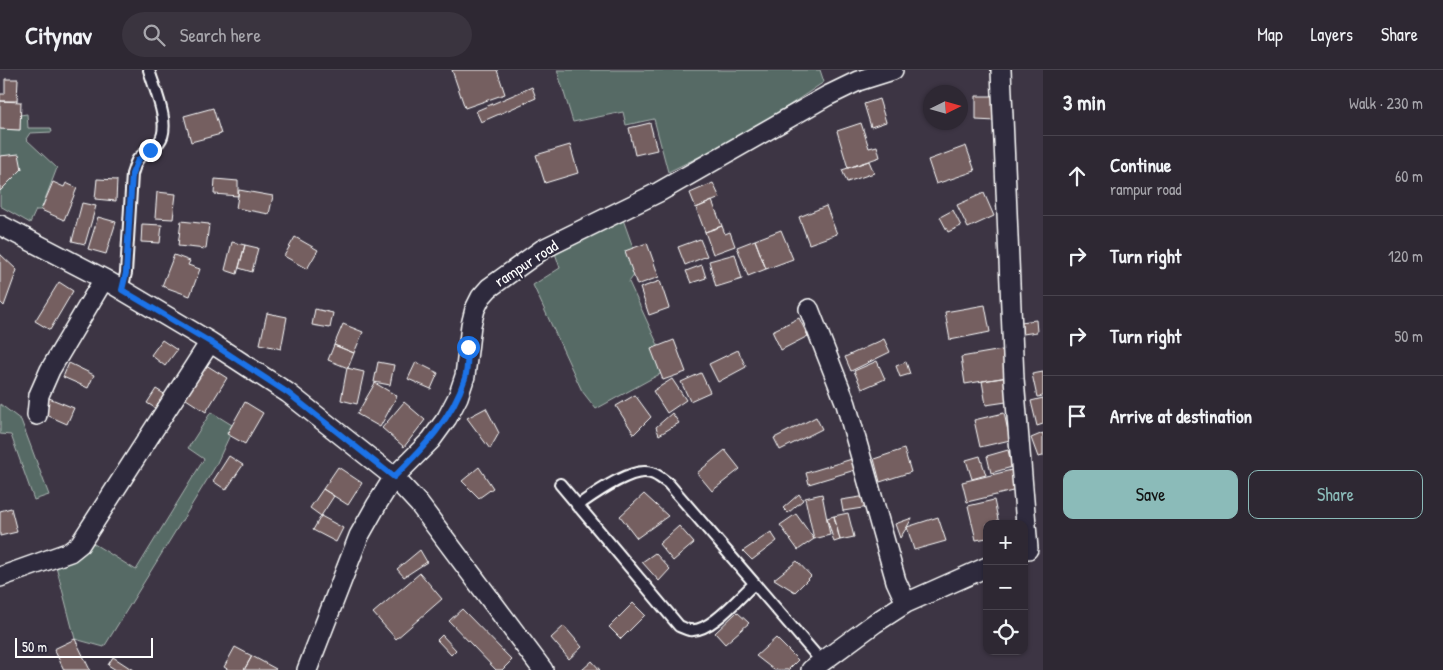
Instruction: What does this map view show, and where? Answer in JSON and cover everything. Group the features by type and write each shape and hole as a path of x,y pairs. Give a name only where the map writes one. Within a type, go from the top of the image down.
{"street":[{"name":"rampur road","path":"307,670 359,536 394,477 431,440 447,418 458,397 466,376 471,325 475,309 480,297 488,288 543,248 659,192 827,96 858,81 893,70"},
{"path":"1001,70 1014,379 1032,548"},
{"path":"0,226 104,279 210,342 288,393 394,477 419,504 543,670"},
{"path":"37,415 39,395 50,370 104,279"},
{"path":"809,309 846,404 896,581 906,603"},
{"path":"0,576 70,552 80,544 210,342"},
{"path":"817,666 875,623 906,603 983,569"}],"lane":[{"path":"122,290 126,273 132,174 138,160 159,142 164,133 162,112 149,70"},
{"path":"577,506 628,475 650,472 668,483 754,584 817,666"},
{"path":"560,484 679,626 690,630 710,625 754,584"}],"green space":[{"path":"557,70 820,70 824,82 748,133 668,172 654,119 626,125 623,112 573,122"},
{"path":"27,114 28,128 51,128 52,132 30,133 26,139 57,168 41,210 36,210 30,223 0,206 0,129 20,130 20,115"},
{"path":"620,211 640,267 629,282 669,369 596,409 582,391 533,285 560,268 553,247"},
{"path":"0,404 21,420 49,495 34,500 11,435 0,434"},
{"path":"211,412 232,425 227,433 230,435 215,467 104,647 75,639 56,566 91,542 136,570 204,459 188,448"}],"building":[{"path":"452,70 497,70 505,94 465,108"},
{"path":"5,79 18,79 17,101 0,101 0,94 5,94"},
{"path":"532,87 536,98 481,122 476,111"},
{"path":"976,96 997,96 996,121 976,120"},
{"path":"879,99 886,122 871,127 864,104"},
{"path":"0,101 21,102 20,130 0,129"},
{"path":"213,108 221,134 191,142 184,116"},
{"path":"650,123 657,150 635,155 629,128"},
{"path":"861,123 869,148 877,146 880,157 848,168 837,131"},
{"path":"570,145 578,173 545,183 536,155"},
{"path":"966,146 975,171 936,184 928,160"},
{"path":"19,154 22,169 0,191 0,156"},
{"path":"869,161 874,173 847,182 842,170"},
{"path":"97,179 117,180 116,201 95,199"},
{"path":"215,179 238,181 238,196 214,194"},
{"path":"53,182 64,187 66,183 77,188 64,220 41,210"},
{"path":"713,183 720,198 696,208 690,193"},
{"path":"239,190 273,196 269,214 236,208"},
{"path":"157,192 176,194 173,219 155,218"},
{"path":"984,193 994,216 968,228 957,205"},
{"path":"712,201 722,226 705,232 696,208"},
{"path":"82,203 96,206 85,244 72,241"},
{"path":"826,206 837,234 809,244 799,217"},
{"path":"953,210 961,226 948,232 940,217"},
{"path":"98,217 116,222 106,254 88,249"},
{"path":"181,221 209,224 206,249 178,246"},
{"path":"142,224 162,225 160,243 141,242"},
{"path":"722,226 725,234 730,232 735,246 713,254 705,232"},
{"path":"781,230 793,259 766,269 755,240"},
{"path":"295,237 318,250 307,269 284,256"},
{"path":"700,239 707,256 685,265 678,247"},
{"path":"755,240 766,269 748,276 737,247"},
{"path":"232,242 245,245 237,274 225,270"},
{"path":"647,243 659,277 637,285 625,251"},
{"path":"245,245 258,248 252,272 239,268"},
{"path":"0,254 17,270 4,306 0,302"},
{"path":"735,254 742,279 716,287 709,261"},
{"path":"174,255 190,261 188,265 200,269 190,296 162,286"},
{"path":"702,265 706,278 691,283 686,271"},
{"path":"660,281 669,308 649,315 640,288"},
{"path":"59,282 73,291 50,330 35,321"},
{"path":"985,305 990,332 950,340 945,312"},
{"path":"315,309 333,313 330,328 312,325"},
{"path":"267,313 287,317 281,349 260,344"},
{"path":"799,318 808,336 781,350 772,331"},
{"path":"1036,320 1037,332 1023,334 1021,322"},
{"path":"343,324 363,332 354,353 334,345"},
{"path":"884,339 890,352 851,371 845,357"},
{"path":"162,340 177,350 165,366 151,355"},
{"path":"674,340 686,372 663,380 651,349"},
{"path":"334,345 354,353 348,368 328,360"},
{"path":"738,350 746,367 718,382 709,364"},
{"path":"1002,350 1007,377 965,384 961,357"},
{"path":"877,361 885,379 862,389 854,371"},
{"path":"378,362 394,365 390,385 374,382"},
{"path":"416,362 438,373 431,389 408,379"},
{"path":"906,362 910,374 900,377 896,366"},
{"path":"69,363 94,375 88,388 63,377"},
{"path":"203,363 227,378 206,412 183,397"},
{"path":"347,368 364,372 357,404 341,400"},
{"path":"1043,372 1043,396 1037,397 1032,374"},
{"path":"701,373 710,392 690,401 681,382"},
{"path":"1009,377 1013,401 986,405 982,381"},
{"path":"672,379 686,400 667,413 653,391"},
{"path":"375,383 397,396 380,427 357,414"},
{"path":"156,389 176,401 168,416 147,403"},
{"path":"635,395 651,417 634,434 616,406"},
{"path":"49,398 74,408 67,424 42,413"},
{"path":"1043,398 1043,424 1037,426 1031,401"},
{"path":"245,402 263,413 245,444 227,434"},
{"path":"404,402 425,420 404,447 382,428"},
{"path":"486,408 499,433 490,449 467,418"},
{"path":"672,413 679,423 659,435 656,427"},
{"path":"1004,413 1010,440 980,447 974,420"},
{"path":"816,417 822,429 780,450 774,438"},
{"path":"1043,433 1043,456 1038,457 1031,438"},
{"path":"904,449 911,472 880,482 874,459"},
{"path":"725,450 740,469 712,491 697,473"},
{"path":"1008,450 1012,467 991,473 987,456"},
{"path":"229,456 243,465 226,490 213,481"},
{"path":"980,456 986,475 972,479 966,460"},
{"path":"852,459 855,470 809,484 806,473"},
{"path":"338,467 362,483 348,505 323,489"},
{"path":"479,467 493,488 479,498 462,481"},
{"path":"1016,469 1021,489 967,502 962,482"},
{"path":"323,489 334,496 321,516 310,508"},
{"path":"644,494 668,516 637,538 620,516"},
{"path":"799,494 803,500 788,513 783,508"},
{"path":"822,494 830,535 814,539 805,498"},
{"path":"867,496 869,507 843,511 841,500"},
{"path":"994,500 998,520 983,520 983,539 976,540 968,506"},
{"path":"11,508 17,532 0,536 0,511"},
{"path":"848,513 854,537 840,540 834,516"},
{"path":"796,514 814,539 798,550 780,525"},
{"path":"321,516 343,528 336,542 313,530"},
{"path":"834,516 840,540 834,542 827,518"},
{"path":"938,517 946,541 914,550 907,527"},
{"path":"912,518 907,527 900,538 895,524"},
{"path":"679,526 694,543 673,561 659,544"},
{"path":"771,532 777,541 752,560 743,551"},
{"path":"420,550 427,562 404,577 397,569"},
{"path":"655,553 670,569 659,581 642,562"},
{"path":"797,561 811,576 795,592 774,579"},
{"path":"420,573 442,599 396,639 373,613"},
{"path":"633,603 645,615 621,639 609,627"},
{"path":"462,609 512,660 502,670 496,670 449,621"},
{"path":"737,612 749,623 725,644 715,633"},
{"path":"564,626 582,647 569,659 551,638"},
{"path":"442,635 456,650 451,655 437,640"},
{"path":"776,638 798,660 788,670 774,670 756,656"},
{"path":"75,639 90,670 64,670 54,649"},
{"path":"235,647 252,656 244,670 229,670 224,667"},
{"path":"252,656 276,669 244,670"},
{"path":"113,657 133,670 116,670 108,665"},
{"path":"592,661 600,670 582,670"}],"route":[{"path":"150,150 138,160 132,174 126,273 122,290 210,342 288,393 394,477 431,440 447,418 466,376 468,347"}]}
